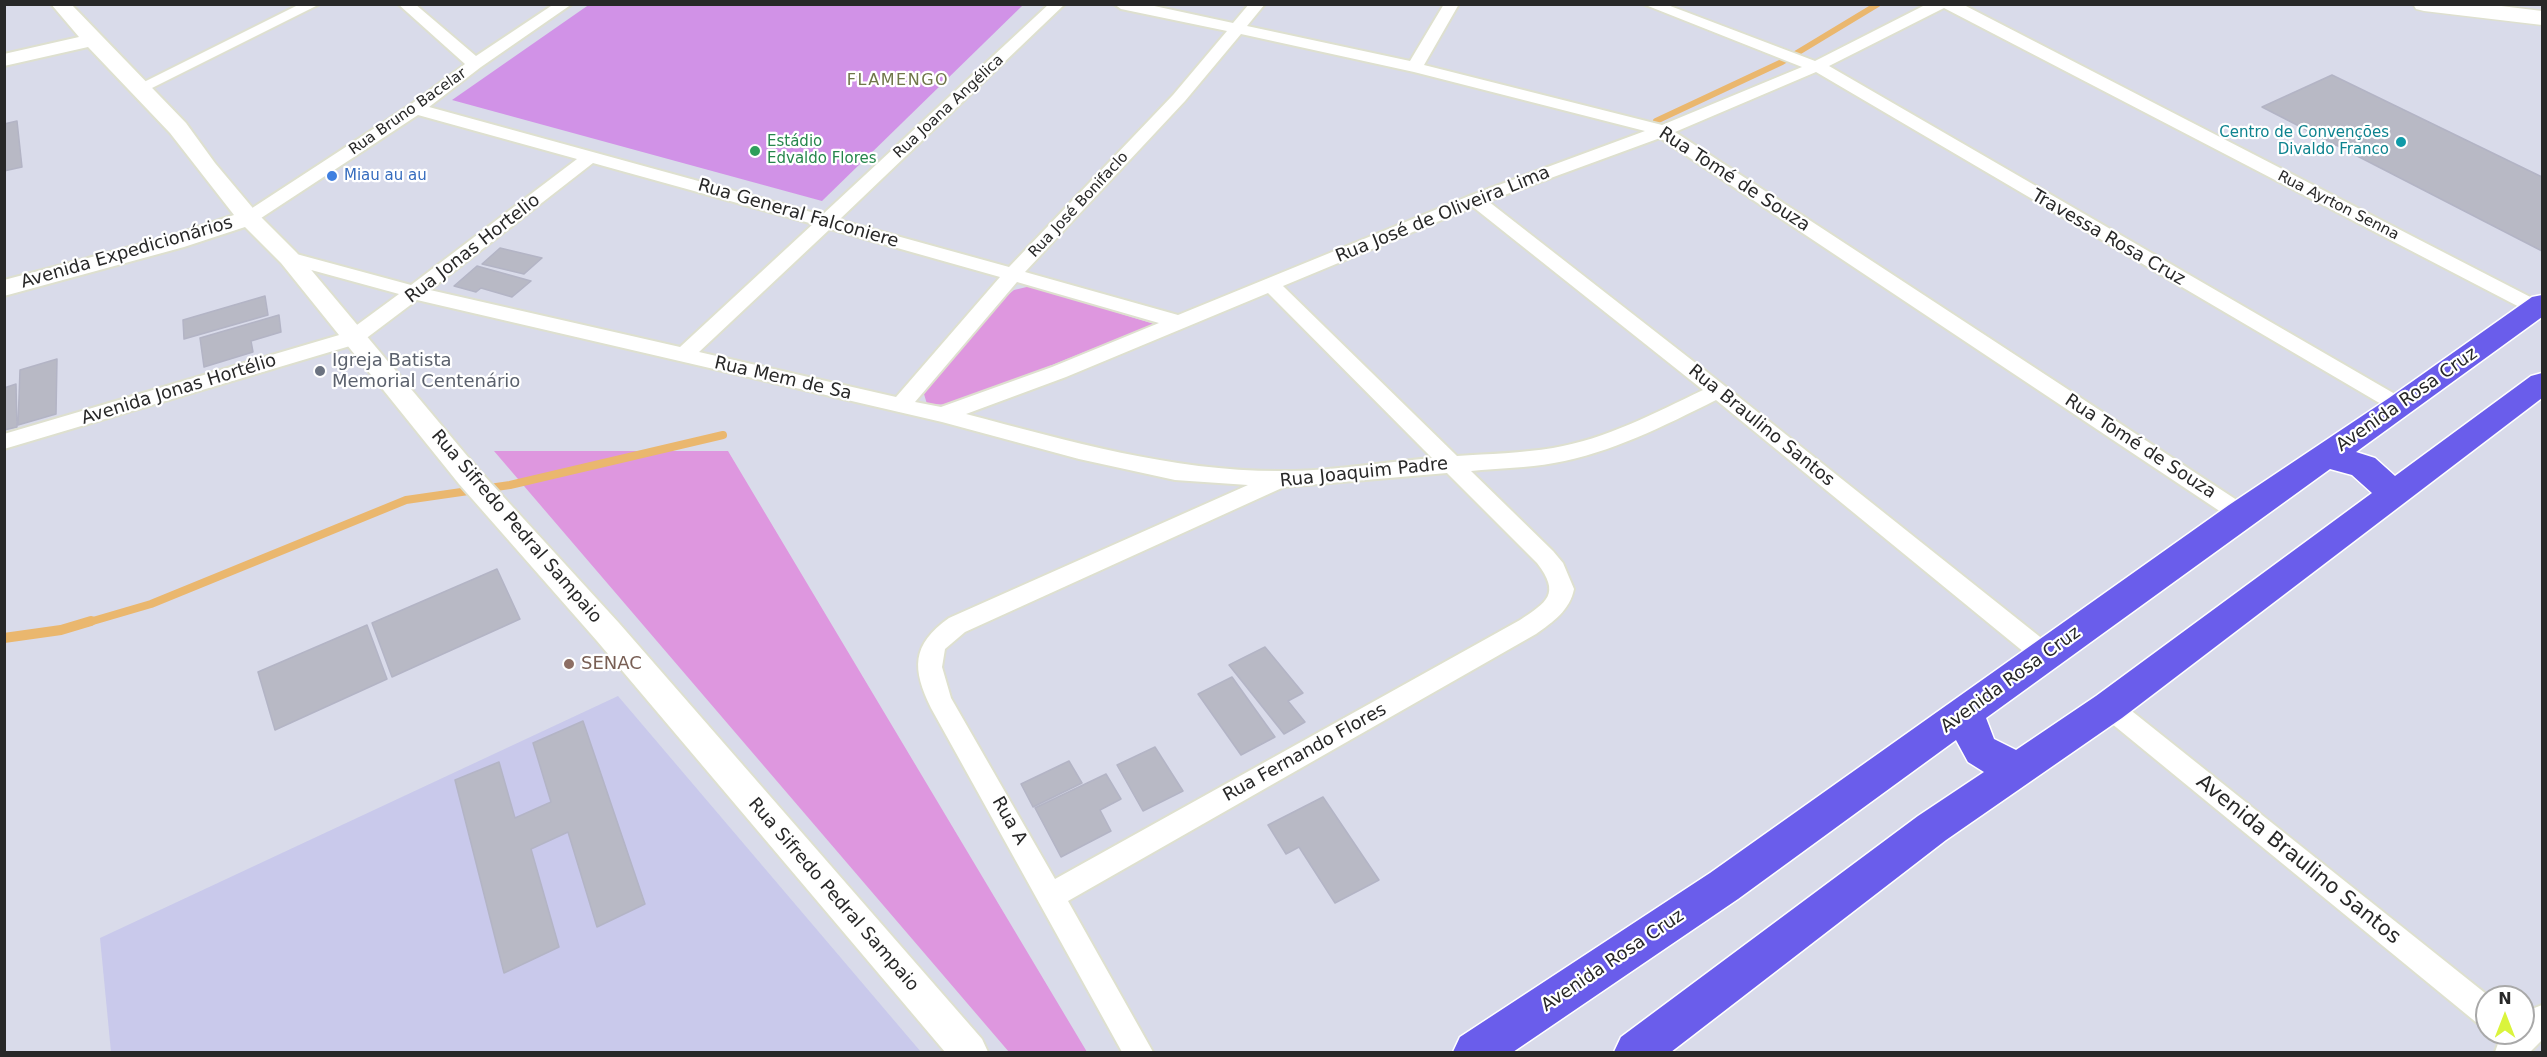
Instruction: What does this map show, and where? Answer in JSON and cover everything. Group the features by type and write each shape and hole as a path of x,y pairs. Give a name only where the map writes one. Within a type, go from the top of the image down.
{"main road":[{"path":"2424,4 2542,18"},
{"name":"Avenida Rosa Cruz","path":"1475,1053 1724,886 2241,514 2400,406 2540,306"},
{"path":"1636,1053 1932,828 2017,767 2109,707 2542,383"},
{"path":"2325,457 2357,462 2371,469 2391,495"},
{"path":"1967,713 1971,737 1980,751 2000,762 2017,767"}],"street":[{"name":"Rua Sifredo Pedral Sampaio","path":"60,4 138,89 178,128 249,218 289,258 468,477 608,632 969,1053"},
{"path":"138,89 313,4"},
{"path":"405,4 476,64"},
{"name":"Rua Bruno Bacelar","path":"249,218 416,109 476,64 565,4"},
{"name":"Rua Joana Angélica","path":"682,356 1058,4"},
{"name":"Rua Tomé de Souza","path":"1121,4 1415,67 1660,130 2241,514"},
{"name":"Rua José Bonifaclo","path":"900,406 1013,274 1179,98 1258,4"},
{"path":"1415,67 1452,4"},
{"name":"Travessa Rosa Cruz","path":"1650,4 1788,58 1817,66 2400,406"},
{"name":"Rua José de Oliveira Lima","path":"942,415 1059,372 1475,200 1684,123 1817,66 1940,4"},
{"name":"Rua Ayrton Senna","path":"1948,4 2540,306"},
{"path":"4,60 92,40"},
{"name":"Rua General Falconiere","path":"416,109 1179,322"},
{"name":"Rua Jonas Hortelio","path":"353,338 416,293 590,157"},
{"name":"Rua Braulino Santos","path":"1475,200 1718,391 2045,655"},
{"name":"Avenida Expedicionários","path":"4,288 176,242 249,218"},
{"name":"Rua Mem de Sa","path":"289,258 416,293 942,415 1079,451 1175,472 1281,479"},
{"path":"1270,284 1452,463"},
{"name":"Avenida Jonas Hortélio","path":"4,442 353,338"},
{"name":"Rua Joaquim Padre","path":"989,612 1281,479 1552,456 1584,450 1605,444 1718,391"},
{"name":"Rua Fernando Flores","path":"1052,895 1528,627 1556,607 1562,584 1554,566 1452,463"},
{"name":"Rua A","path":"989,612 957,625 940,635 928,654 929,669 940,701 1052,895 1138,1053"},
{"name":"Avenida Braulino Santos","path":"2109,707 2475,1003"}],"shaded area":[{"name":"Estádio Edvaldo Flores","path":"590,4 1023,5 822,201 452,100"},
{"path":"1031,286 1154,324 953,405 927,404 924,394 998,303 1014,290"},
{"path":"494,451 728,451 1087,1052 1009,1052"},
{"path":"618,696 921,1052 111,1052 100,938"}],"building":[{"name":"Centro de Convenções Divaldo Franco","path":"2332,75 2542,177 2542,251 2262,107"},
{"path":"17,121 22,167 4,171 4,124"},
{"path":"500,248 542,258 524,274 482,264"},
{"path":"477,266 531,281 512,297 481,288 476,292 454,286"},
{"path":"265,296 268,315 184,339 183,320"},
{"path":"279,315 281,332 251,341 253,352 204,367 200,338"},
{"path":"57,359 56,414 18,425 20,370"},
{"path":"16,384 17,427 4,430 4,388"},
{"path":"497,569 520,619 392,677 372,623"},
{"path":"367,625 387,679 275,730 258,672"},
{"path":"1265,647 1303,693 1288,701 1305,722 1284,734 1229,665"},
{"path":"1232,677 1275,737 1241,755 1198,694"},
{"path":"583,721 645,904 597,927 568,832 531,849 559,947 504,973 455,780 499,762 515,818 551,802 533,743"},
{"path":"1155,747 1183,791 1143,811 1117,765"},
{"path":"1069,761 1082,783 1033,807 1021,784"},
{"path":"1106,774 1121,799 1100,810 1111,831 1061,857 1035,808"},
{"path":"1323,797 1379,880 1335,903 1299,847 1286,854 1268,825"}],"waterway":[{"path":"1656,121 1782,62 1878,4"},
{"path":"86,623 151,604 406,500 510,485 723,435"},
{"path":"4,638 61,630 91,621"}],"place":[{"name":"Centro de Convenções Divaldo Franco","path":"2401,142"},
{"name":"Estádio Edvaldo Flores","path":"755,151"},
{"name":"Miau au au","path":"332,176"},
{"name":"Igreja Batista Memorial Centenário","path":"320,371"},
{"name":"SENAC","path":"569,664"}],"district":[{"name":"FLAMENGO","path":"898,81"}]}
